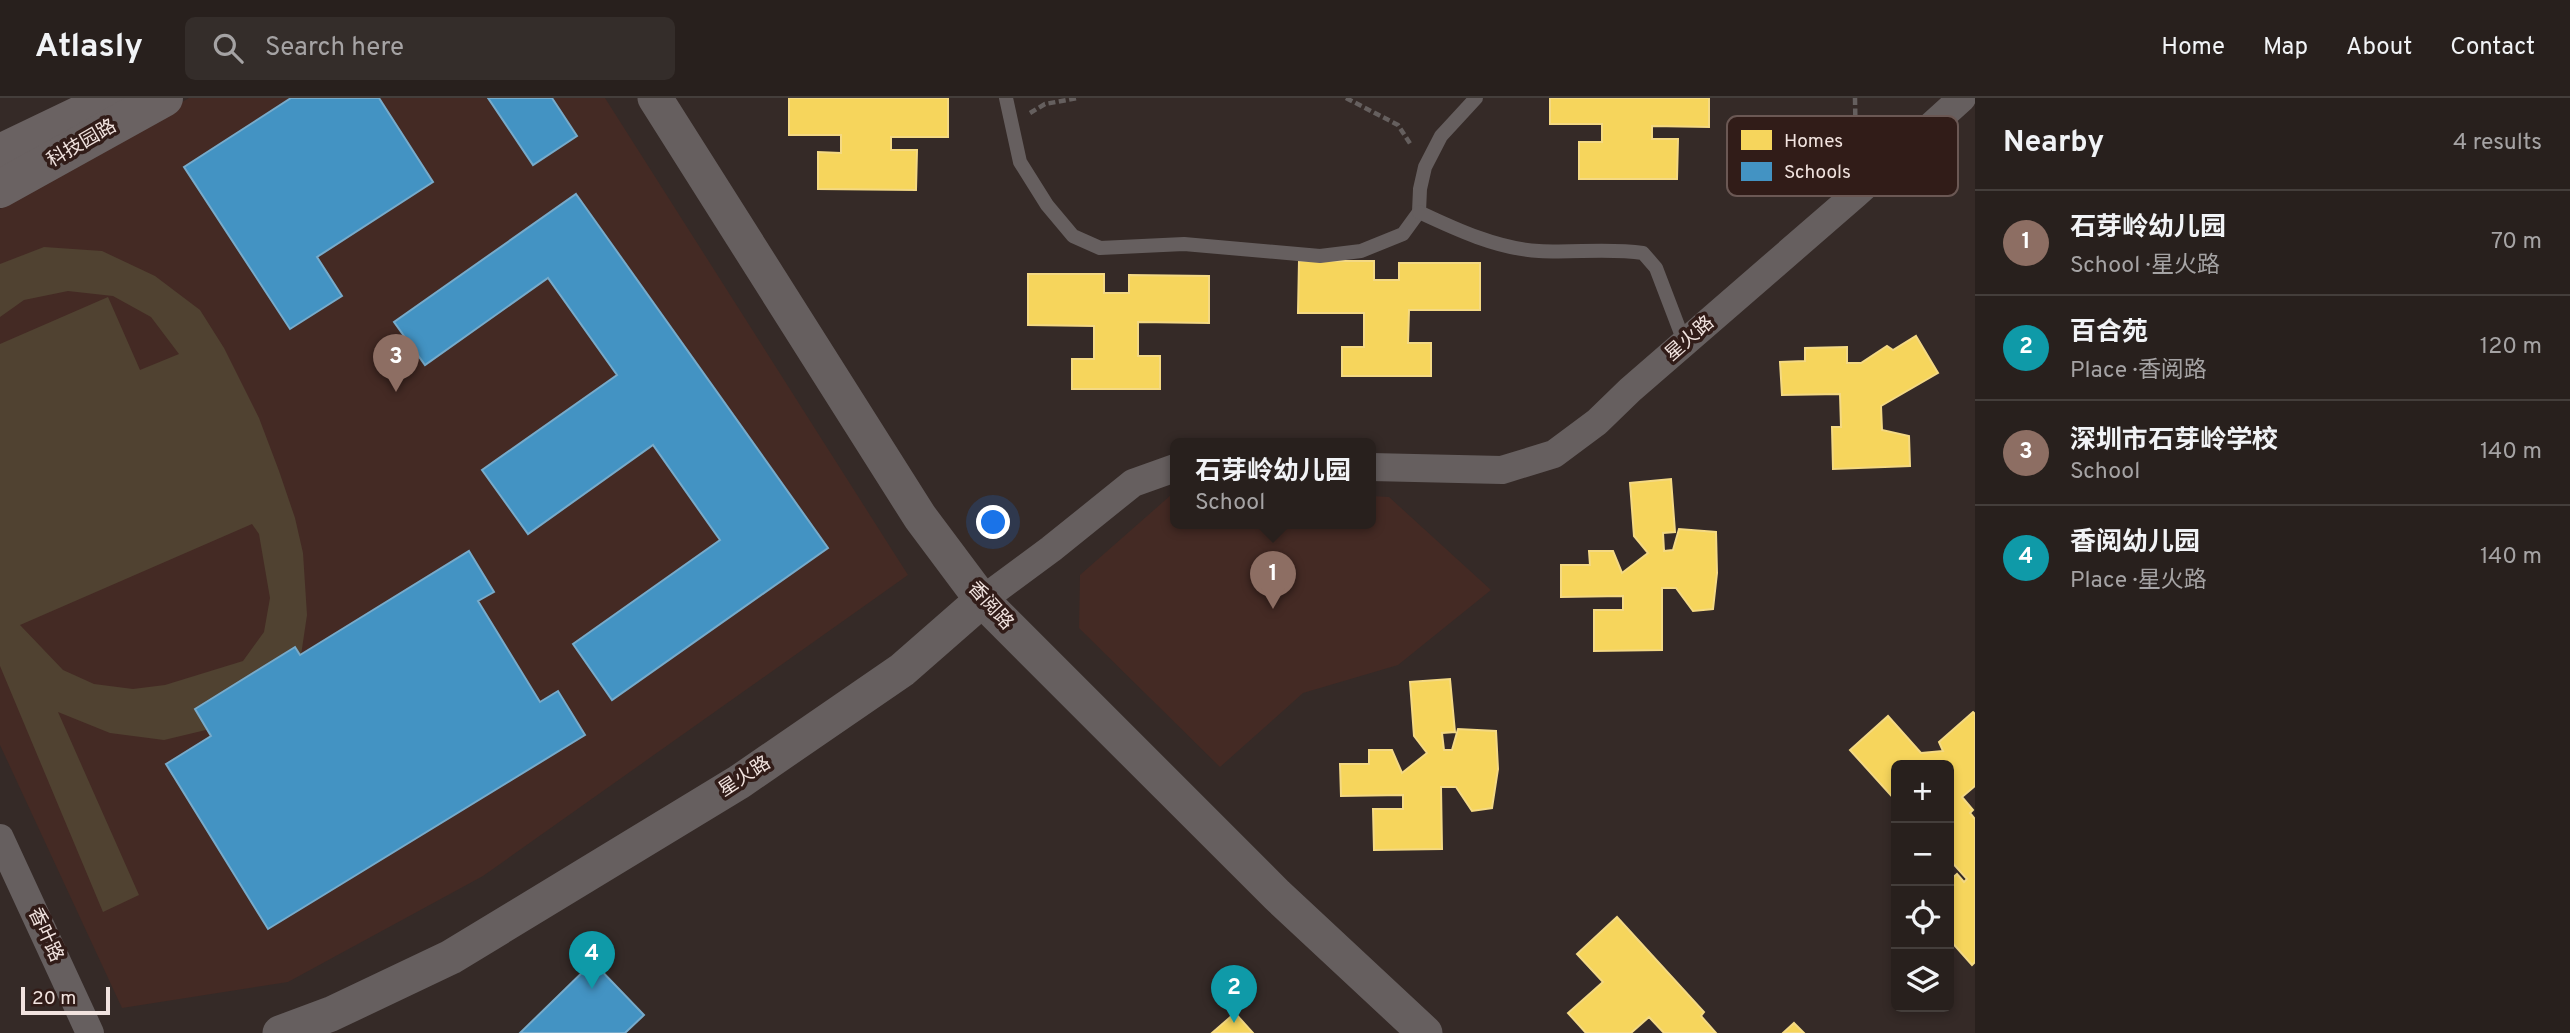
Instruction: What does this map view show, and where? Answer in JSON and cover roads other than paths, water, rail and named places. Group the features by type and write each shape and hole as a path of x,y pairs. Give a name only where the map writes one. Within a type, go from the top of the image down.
{"main road":[{"name":"科技园路","path":"0,153 115,98"},
{"name":"科技园路","path":"0,189 163,98"}],"street":[{"name":"香阅路","path":"655,98 913,506 982,600 1277,895 1425,1033"},
{"name":"星火路","path":"1942,116 1962,98"},
{"name":"星火路","path":"1376,467 1503,470 1554,454 1597,422 1630,390 1854,196"},
{"name":"星火路","path":"280,1033 331,1014 451,957 739,782 902,670 982,600 1133,483 1170,470"},
{"name":"香叶路","path":"0,838 90,1033"}],"lane":[{"path":"1006,98 1020,162 1047,205 1073,236 1100,248 1184,244 1320,256 1361,251 1402,234 1419,212 1425,167 1441,136 1476,98"},
{"path":"1419,212 1485,240 1537,251 1615,249 1643,253 1656,268 1685,344"}],"place":[{"name":"深圳市石芽岭学校","path":"396,392"},
{"name":"石芽岭幼儿园","path":"1273,609"},
{"name":"香阅幼儿园","path":"592,989"},
{"name":"百合苑","path":"1234,1023"}]}
